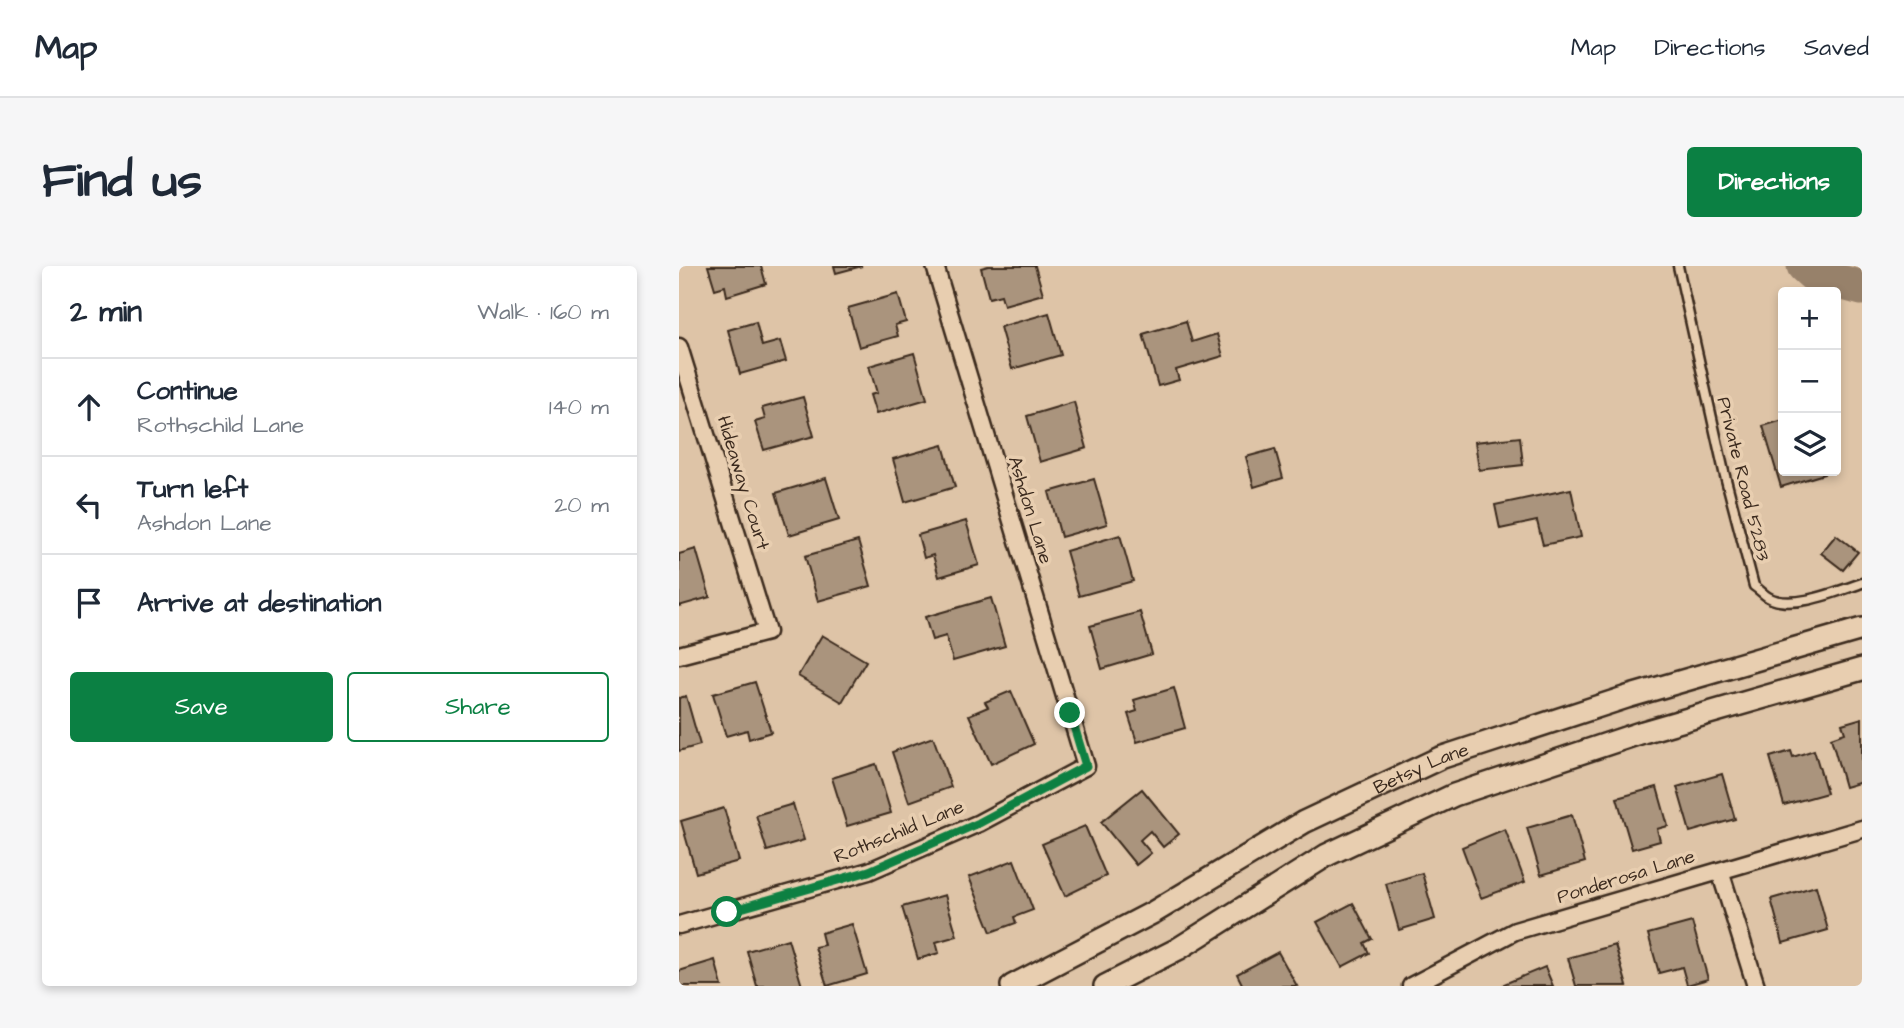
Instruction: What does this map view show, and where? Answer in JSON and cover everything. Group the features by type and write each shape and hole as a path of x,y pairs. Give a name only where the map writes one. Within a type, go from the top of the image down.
{"main road":[{"name":"Betsy Lane","path":"1012,986 1154,912 1304,822 1440,758 1627,698 1862,629"},
{"name":"Betsy Lane","path":"1105,986 1178,948 1327,855 1454,795 1643,732 1862,668"}],"street":[{"name":"Ashdon Lane","path":"935,266 1086,766"},
{"name":"Hideaway Court","path":"679,347 683,377 767,632 679,655"},
{"name":"Rothschild Lane","path":"679,925 869,871 979,823 1086,766"},
{"name":"Ponderosa Lane","path":"1411,986 1515,932 1862,829"},
{"path":"1720,871 1756,986"}],"lane":[{"name":"Private Road 5283","path":"1678,266 1724,472 1754,586 1769,598 1790,602 1820,597 1862,583"}],"building":[{"path":"708,266 761,266 766,284 727,296 725,286 715,289"},
{"path":"834,266 862,266 836,273"},
{"path":"1035,266 1043,294 1004,305 1001,295 989,298 981,268"},
{"path":"898,294 906,322 895,325 898,336 859,347 848,308"},
{"path":"1049,313 1061,355 1012,369 1000,327"},
{"path":"1186,321 1192,342 1217,334 1223,356 1176,370 1179,380 1158,386 1143,334"},
{"path":"756,322 762,346 780,341 786,361 740,374 728,330"},
{"path":"914,353 927,399 876,414 870,395 877,393 869,366"},
{"path":"803,397 814,436 764,450 755,422 765,419 762,408"},
{"path":"1074,402 1087,448 1040,462 1027,416"},
{"path":"1778,422 1778,476 1817,476 1781,487 1763,426"},
{"path":"1520,437 1523,465 1479,470 1475,442"},
{"path":"943,445 955,487 905,502 893,459"},
{"path":"1275,449 1283,478 1254,487 1246,457"},
{"path":"826,478 839,520 789,535 776,493"},
{"path":"1094,479 1107,524 1061,537 1049,492"},
{"path":"1571,489 1581,537 1543,545 1537,521 1500,529 1495,505"},
{"path":"966,521 979,565 939,577 933,555 924,558 918,535"},
{"path":"1120,535 1133,581 1079,596 1066,551"},
{"path":"1836,535 1858,552 1843,570 1821,553"},
{"path":"858,541 871,586 818,601 805,556"},
{"path":"696,549 710,597 679,606 679,554"},
{"path":"991,598 1005,646 953,661 946,636 932,640 925,617"},
{"path":"1140,612 1152,654 1102,669 1090,626"},
{"path":"822,635 866,661 842,702 798,676"},
{"path":"755,682 771,732 749,739 747,730 726,736 713,694"},
{"path":"1174,688 1185,728 1137,742 1128,714 1137,711 1134,700"},
{"path":"1011,691 1034,744 991,764 969,715 988,707 985,702"},
{"path":"686,696 700,745 679,751 679,698"},
{"path":"1862,718 1862,782 1845,787 1831,738 1845,733 1842,724"},
{"path":"933,737 951,787 909,802 892,752"},
{"path":"1814,750 1827,793 1784,805 1770,757 1791,751 1793,757"},
{"path":"876,764 891,813 847,826 832,778"},
{"path":"1722,774 1735,819 1690,832 1677,787"},
{"path":"1657,787 1668,826 1657,829 1660,841 1632,849 1617,798"},
{"path":"1142,789 1179,834 1163,847 1150,831 1140,840 1151,853 1136,865 1101,822"},
{"path":"793,804 804,840 767,851 756,815"},
{"path":"724,808 739,861 696,873 681,821"},
{"path":"1572,815 1585,862 1541,875 1527,828"},
{"path":"1085,826 1106,876 1065,896 1042,844"},
{"path":"1505,829 1525,882 1481,898 1462,847"},
{"path":"1014,860 1033,910 1014,917 1016,923 991,932 969,877"},
{"path":"1422,873 1435,919 1399,930 1386,884"},
{"path":"1816,886 1828,930 1783,943 1771,899"},
{"path":"945,895 957,936 936,942 939,953 918,959 902,907"},
{"path":"1353,903 1372,939 1364,943 1369,953 1342,967 1317,922"},
{"path":"1692,922 1708,979 1687,985 1682,967 1659,973 1648,934"},
{"path":"852,924 867,974 827,986 815,947 824,945 821,933"},
{"path":"788,939 802,986 757,986 747,951"},
{"path":"1615,945 1627,986 1576,986 1568,958"},
{"path":"1278,952 1297,986 1243,986 1237,974"},
{"path":"715,960 722,986 679,986 679,971"},
{"path":"1545,967 1553,986 1504,984"}],"waterway":[{"path":"1804,266 1814,275 1862,288"}],"route":[{"path":"727,912 869,871 979,823 1086,766 1070,713"}]}
